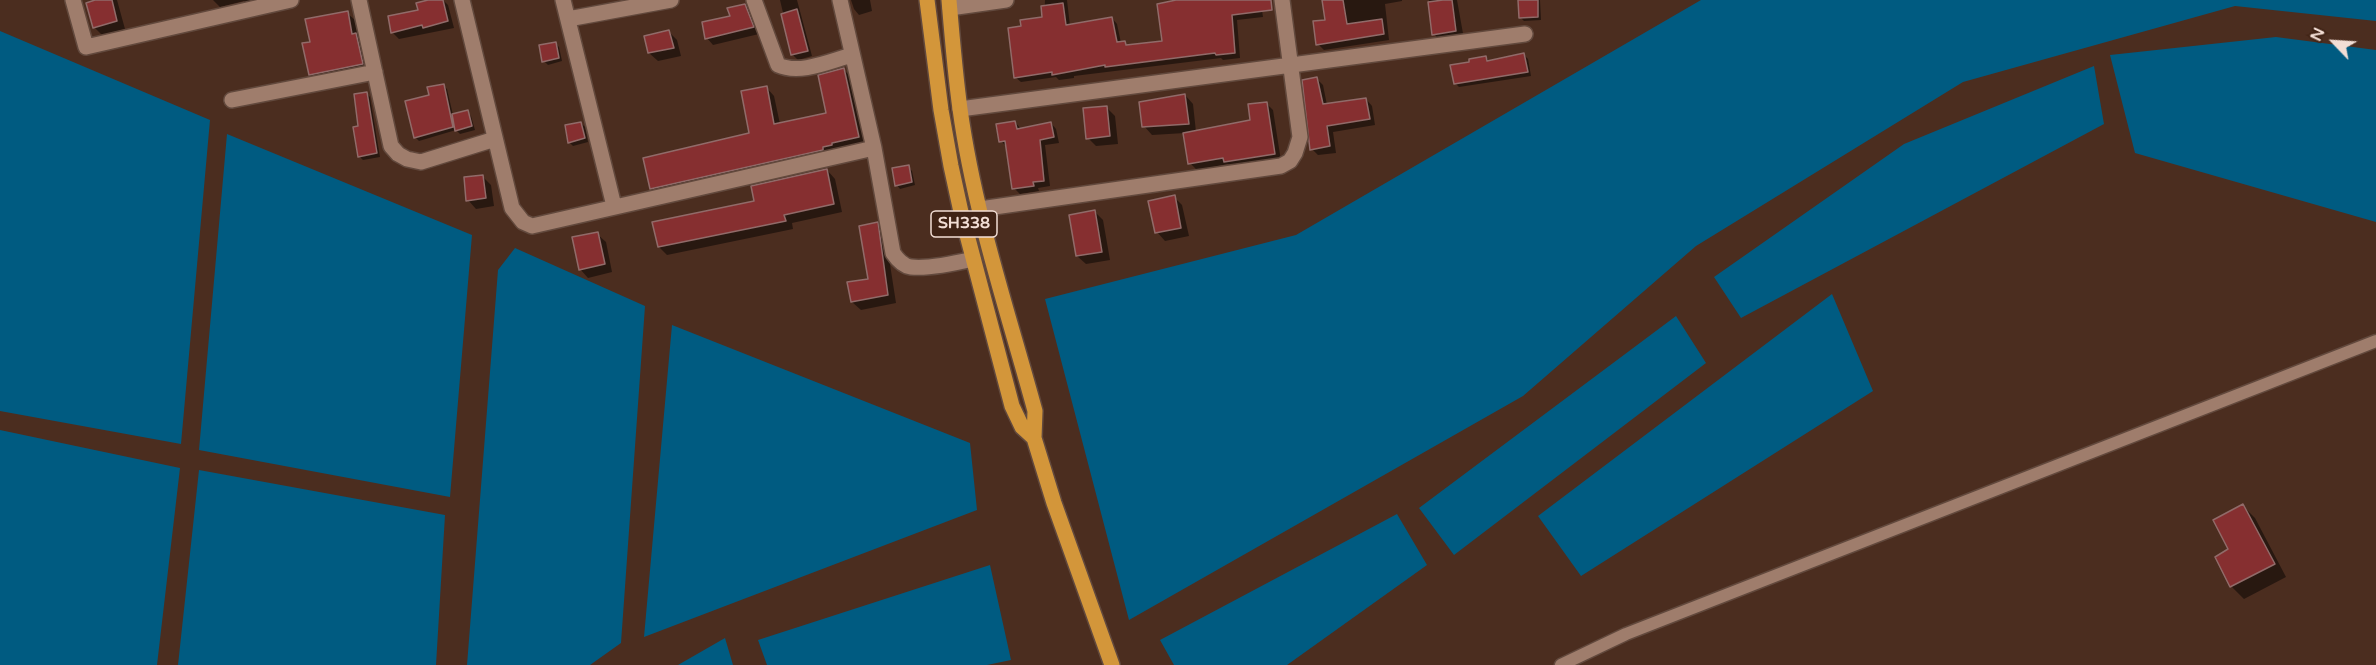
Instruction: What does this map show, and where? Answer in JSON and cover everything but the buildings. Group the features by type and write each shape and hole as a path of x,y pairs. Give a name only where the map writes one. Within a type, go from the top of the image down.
{"main road":[{"name":"SH338","path":"927,0 943,121 973,259 1012,406 1022,427 1034,438"},
{"name":"SH338","path":"950,4 960,109 980,209 1035,411 1034,438 1062,531 1112,665"}],"street":[{"path":"73,0 86,46 291,0"},
{"path":"359,0 391,147 407,159 421,162 495,139"},
{"path":"462,0 512,208 523,222 532,226 874,148"},
{"path":"563,0 614,206"},
{"path":"568,19 671,0"},
{"path":"754,0 778,65 787,69 797,69 852,55"},
{"path":"840,0 874,148 893,253 910,267 956,263 973,259"},
{"path":"950,4 1006,0"},
{"path":"980,209 1281,166 1290,160 1300,137 1282,0"},
{"path":"960,109 1291,67 1525,34"},
{"path":"232,100 375,72"}],"lane":[{"path":"1561,665 1626,634 2376,341"}],"water":[{"path":"1701,0 2376,0 2376,21 2235,6 1963,82 1696,246 1523,396 1129,620 1045,299 1296,235"},
{"path":"0,31 210,120 181,444 0,411"},
{"path":"2276,37 2376,50 2376,222 2135,153 2110,55"},
{"path":"2094,66 2104,124 1741,318 1714,277 1904,144"},
{"path":"227,134 472,235 450,497 199,450"},
{"path":"515,248 645,306 621,643 590,665 467,665 498,270"},
{"path":"1832,294 1873,391 1581,576 1538,516"},
{"path":"1676,316 1706,363 1454,555 1419,508"},
{"path":"672,325 970,443 977,510 644,637"},
{"path":"0,430 180,468 157,665 0,665"},
{"path":"199,470 445,515 436,665 178,665"},
{"path":"1397,514 1427,565 1287,665 1174,665 1160,640"},
{"path":"990,565 1011,660 987,665 767,665 758,640"},
{"path":"725,638 733,665 678,665"}]}
